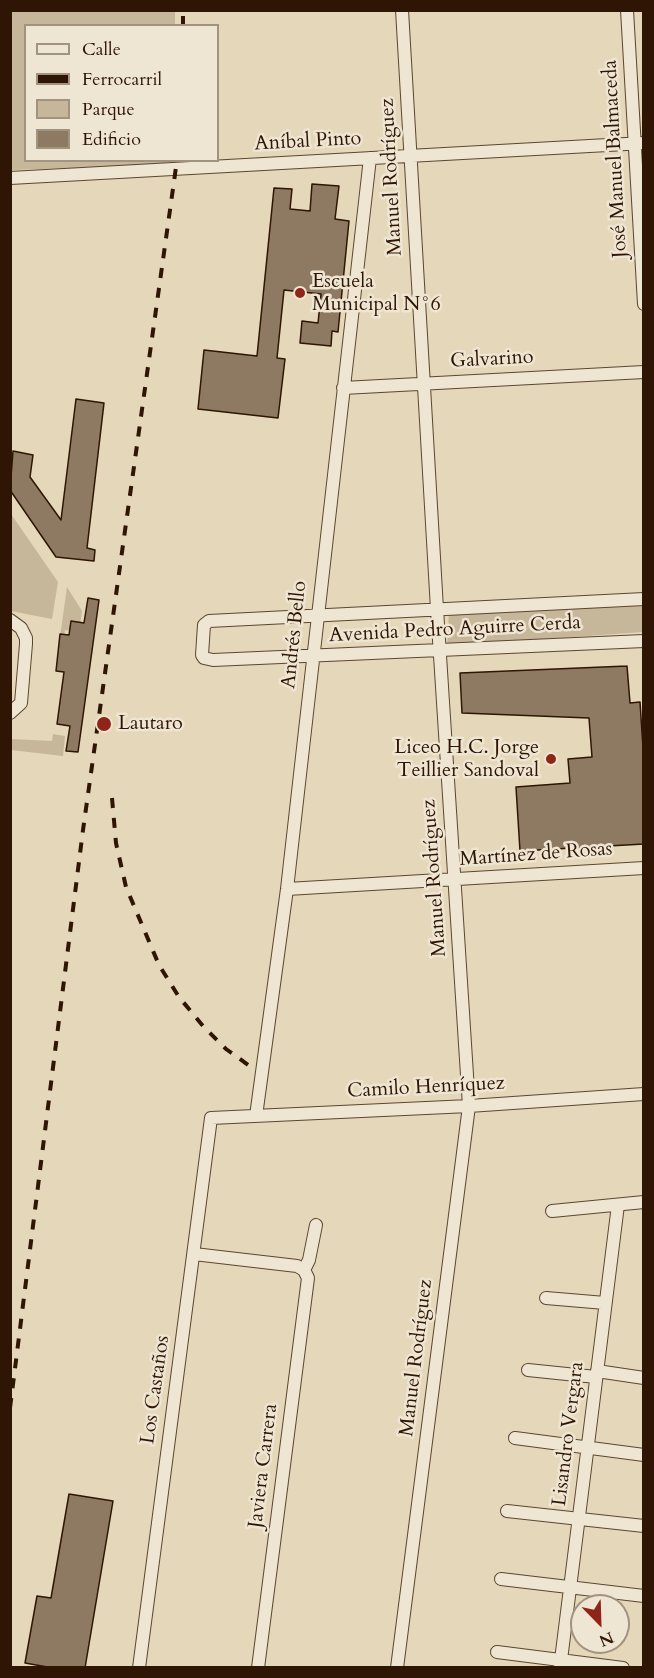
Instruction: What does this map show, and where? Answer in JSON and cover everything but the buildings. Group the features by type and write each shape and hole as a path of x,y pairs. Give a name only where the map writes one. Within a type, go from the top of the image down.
{"street":[{"name":"Manuel Rodríguez","path":"397,1668 470,1106 437,609 402,10"},
{"name":"José Manuel Balmaceda","path":"627,10 639,143 644,304"},
{"name":"Aníbal Pinto","path":"10,178 639,143"},
{"name":"Andrés Bello","path":"256,1116 287,890 370,158"},
{"name":"Galvarino","path":"343,388 644,372"},
{"name":"Avenida Pedro Aguirre Cerda","path":"644,598 209,621 204,625 202,655 208,660 644,641"},
{"path":"10,620 21,628 26,644 21,704 10,713"},
{"name":"Martínez de Rosas","path":"287,890 644,868"},
{"name":"Camilo Henríquez","path":"211,1118 470,1106 644,1094"},
{"name":"Los Castaños","path":"138,1668 211,1118"},
{"path":"552,1211 644,1202"},
{"name":"Lisandro Vergara","path":"560,1664 618,1205"},
{"name":"Javiera Carrera","path":"258,1668 308,1282 304,1270 309,1260 316,1225"},
{"path":"194,1254 297,1266 304,1270"},
{"path":"546,1298 605,1303"},
{"path":"528,1370 644,1378"},
{"path":"515,1438 644,1455"},
{"path":"507,1510 644,1526"},
{"path":"501,1580 644,1596"},
{"path":"496,1652 560,1664 623,1668"}],"green space":[{"path":"10,11 175,11 175,24 24,24 24,162 166,162 165,165 11,170"},
{"path":"11,514 58,582 52,619 11,611"},
{"path":"67,587 82,611 79,632 65,630 63,645 59,644"},
{"path":"643,601 643,632 447,646 449,612"},
{"path":"53,734 65,736 63,756 11,750 11,739 52,741"}],"railway":[{"path":"183,10 183,24"},
{"path":"10,1408 83,830 177,162"},
{"path":"112,798 116,843 126,887 159,965 179,997 203,1026 226,1049 251,1067"}],"place":[{"name":"Escuela Municipal N°6","path":"300,293"},
{"name":"Lautaro","path":"104,724"},
{"name":"Liceo H.C. Jorge Teillier Sandoval","path":"551,759"}]}
